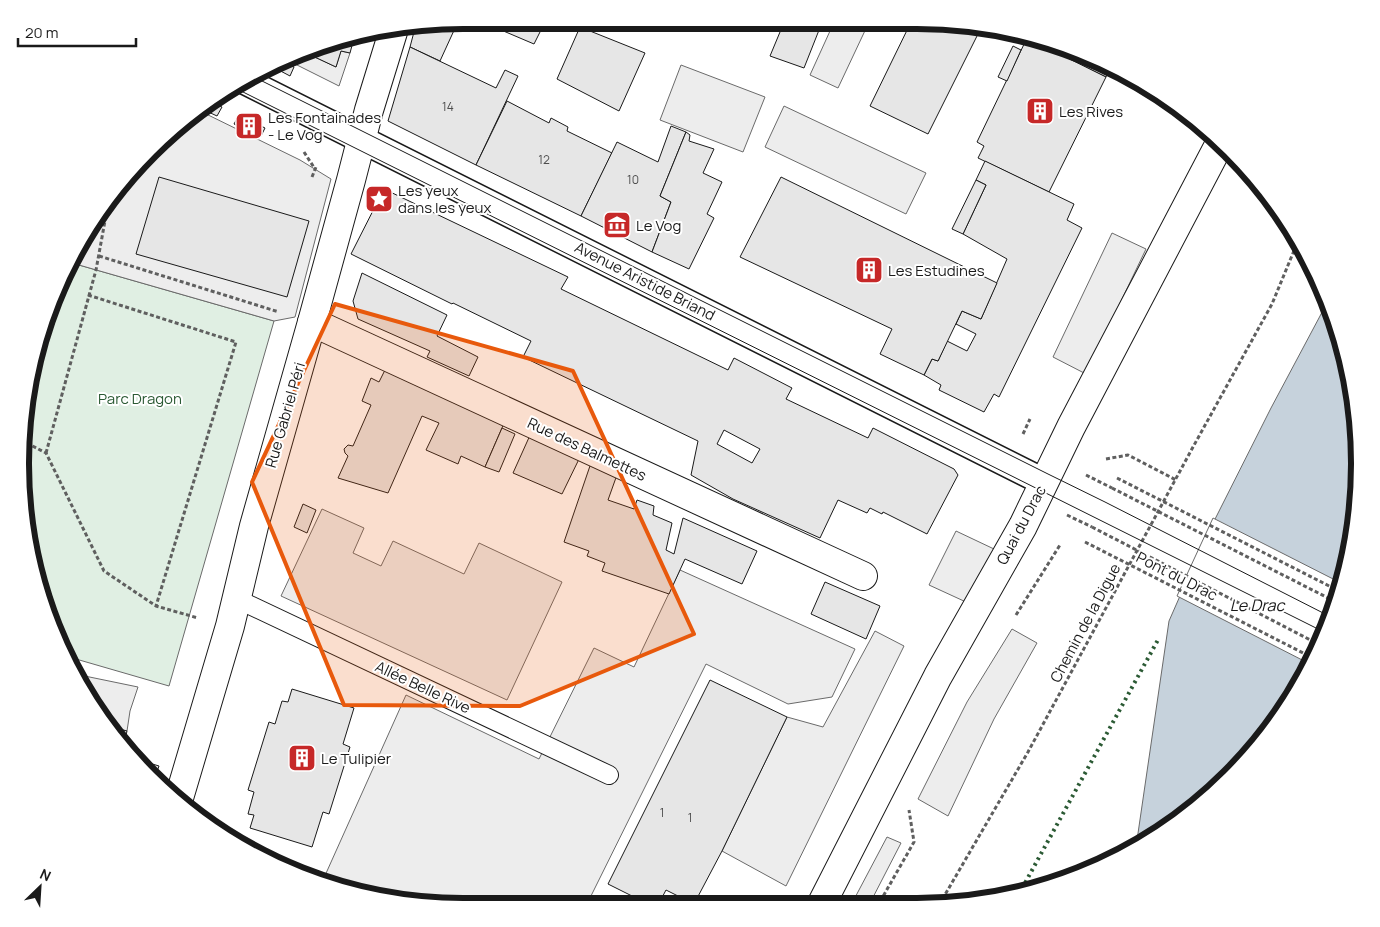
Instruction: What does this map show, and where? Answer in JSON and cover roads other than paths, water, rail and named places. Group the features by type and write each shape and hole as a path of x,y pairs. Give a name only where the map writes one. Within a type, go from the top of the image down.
{"street":[{"name":"Rue Gabriel Péri","path":"181,793 230,626 254,526 312,322 369,110 392,35"},
{"name":"Avenue Aristide Briand","path":"252,84 1044,482"},
{"name":"Quai du Drac","path":"825,898 938,676 1022,526 1217,149"},
{"name":"Rue des Balmettes","path":"312,322 863,576"}],"lane":[{"name":"Allée Belle Rive","path":"237,599 610,774"}],"water":[{"name":"Le Drac","path":"1323,310 1343,379 1348,407 1351,464 1348,520 1343,548 1328,603 1318,630 1293,681 1261,728 1224,771 1203,790 1158,825 1137,838 1169,621 1205,539"}],"tram line":[{"path":"260,80 1324,613"},
{"path":"240,91 1318,629"}],"place":[{"name":"Les Rives","path":"1040,111"},
{"name":"Les Fontainades - Le Vog","path":"249,126"},
{"name":"Les yeux dans les yeux","path":"379,199"},
{"name":"Le Vog","path":"617,225"},
{"name":"Les Estudines","path":"869,270"},
{"name":"Le Tulipier","path":"302,758"}],"park label":[{"name":"Parc Dragon","path":"140,398"}]}
